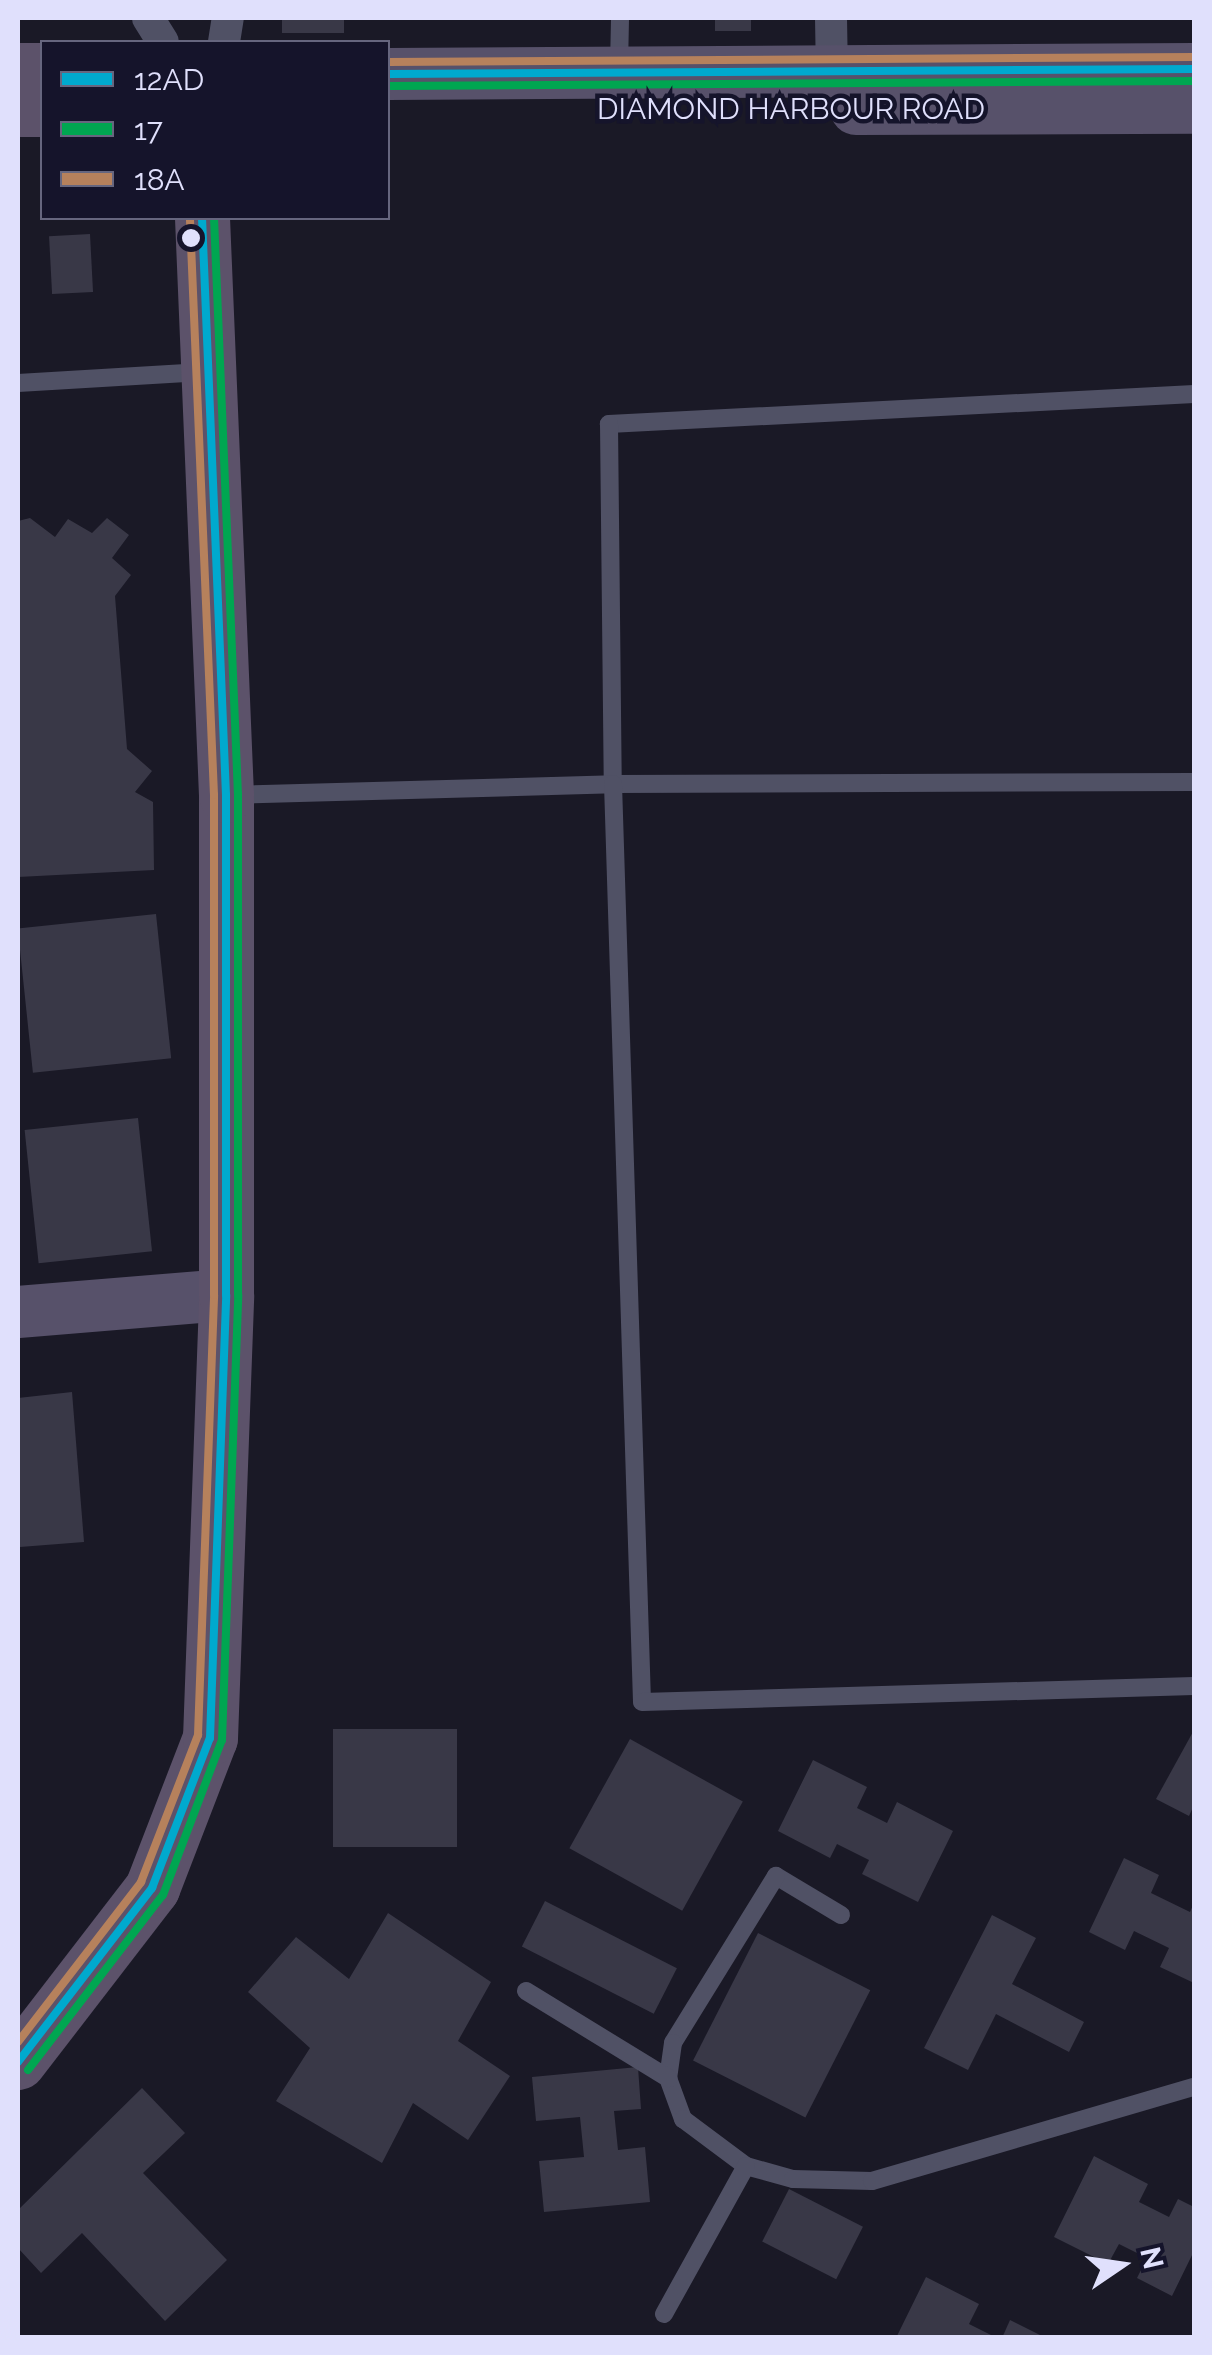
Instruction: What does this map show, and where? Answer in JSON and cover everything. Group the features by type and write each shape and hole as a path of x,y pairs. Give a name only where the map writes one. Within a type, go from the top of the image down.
{"highway":[{"path":"18,2062 152,1888 210,1738 226,1295 226,795 214,371 202,220"}],"main road":[{"name":"DIAMOND HARBOUR ROAD","path":"390,74 619,76 1194,69"},
{"name":"DIAMOND HARBOUR ROAD","path":"390,110 1194,108"},
{"path":"18,1312 226,1295"}],"street":[{"path":"148,18 162,40"},
{"path":"831,18 832,74"}],"lane":[{"path":"619,76 620,18"},
{"path":"18,383 214,371"},
{"path":"1194,394 609,424 613,784 642,1702 1194,1686"},
{"path":"226,795 613,784 1194,782"},
{"path":"841,1916 776,1876 674,2043 668,2078 684,2119 746,2166 792,2179 872,2181 1194,2087"},
{"path":"526,1991 668,2078"},
{"path":"664,2314 746,2166"}],"building":[{"path":"282,18 344,18 344,33 282,33"},
{"path":"715,18 751,18 751,31 715,31"},
{"path":"90,234 93,292 52,294 49,236"},
{"path":"30,518 55,537 68,519 92,533 107,518 129,535 112,558 131,575 115,596 127,749 152,771 135,792 153,802 154,870 18,877 18,521"},
{"path":"156,914 171,1058 33,1073 18,929"},
{"path":"138,1118 152,1251 39,1263 25,1130"},
{"path":"72,1392 84,1542 20,1547 18,1398"},
{"path":"333,1729 457,1729 457,1847 333,1847"},
{"path":"1194,1730 1194,1805 1189,1816 1156,1799"},
{"path":"630,1739 743,1802 682,1911 569,1848"},
{"path":"813,1760 867,1787 857,1808 887,1823 897,1802 953,1831 918,1902 862,1874 869,1860 837,1844 830,1858 778,1831"},
{"path":"1124,1858 1159,1875 1151,1893 1190,1912 1194,1903 1194,1983 1160,1967 1169,1948 1134,1931 1125,1950 1089,1932"},
{"path":"545,1901 677,1968 654,2014 522,1946"},
{"path":"388,1913 491,1982 458,2041 510,2076 468,2140 413,2103 382,2163 276,2101 310,2048 248,1992 296,1937 349,1979"},
{"path":"992,1915 1036,1938 1012,1984 1084,2022 1069,2052 996,2014 968,2070 924,2048"},
{"path":"758,1933 870,1990 805,2118 693,2060"},
{"path":"638,2067 641,2109 614,2111 618,2150 645,2147 650,2202 544,2212 539,2161 584,2157 580,2117 536,2121 532,2077"},
{"path":"142,2088 185,2133 143,2173 227,2260 165,2321 82,2233 41,2273 18,2248 18,2210"},
{"path":"1094,2156 1148,2184 1139,2202 1169,2217 1178,2199 1194,2207 1194,2251 1172,2296 1137,2278 1147,2258 1119,2244 1108,2264 1054,2237"},
{"path":"789,2189 863,2227 836,2279 762,2242"},
{"path":"926,2277 979,2304 969,2324 997,2338 896,2338"},
{"path":"1010,2320 1046,2338 1002,2338"}],"transit line":[{"name":"18A","path":"390,62 1194,57"},
{"name":"12AD","path":"390,74 1194,69"},
{"name":"17","path":"390,86 1194,81"},
{"name":"18A","path":"18,2042 141,1882 198,1735 214,1295 214,795 190,220"},
{"name":"12AD","path":"18,2062 152,1888 210,1738 226,1295 226,795 202,220"},
{"name":"17","path":"28,2070 163,1895 222,1740 238,1295 238,795 214,220"}]}
